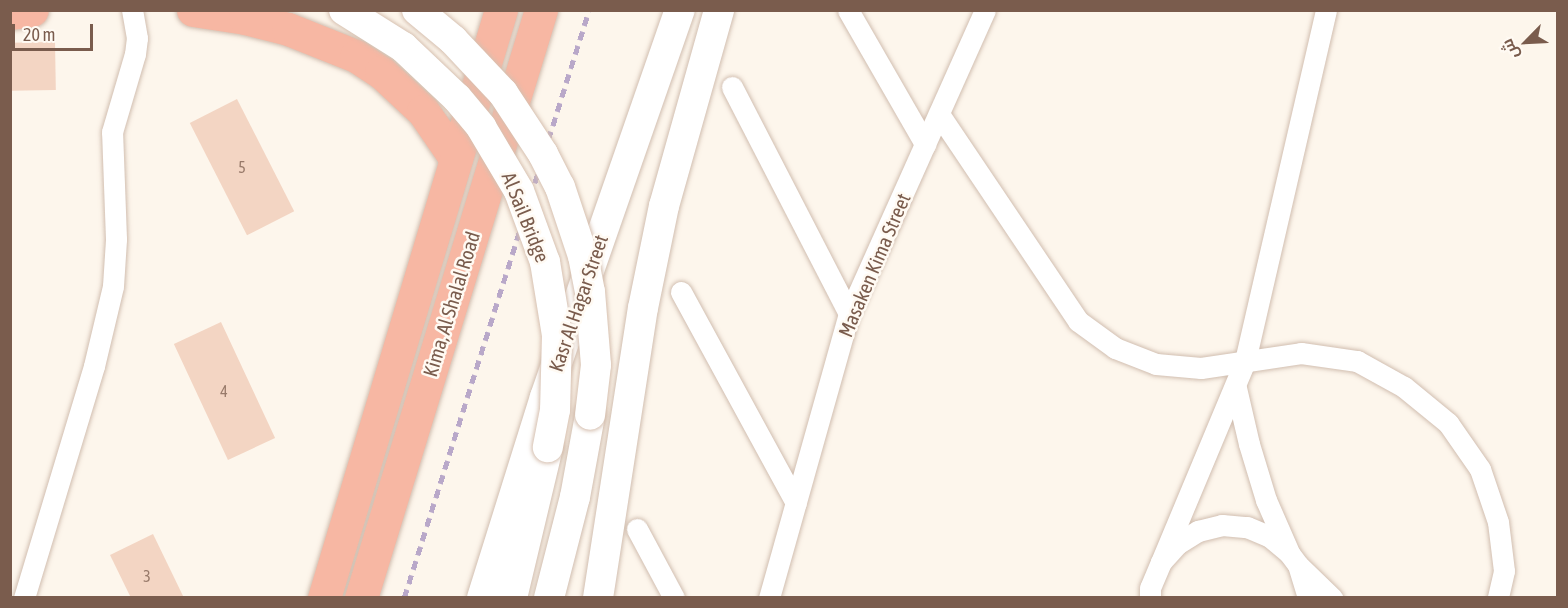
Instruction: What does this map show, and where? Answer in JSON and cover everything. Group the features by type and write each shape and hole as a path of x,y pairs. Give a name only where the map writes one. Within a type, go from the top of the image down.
{"highway":[{"path":"10,13 32,10"},
{"path":"193,10 245,18 288,28 356,56 388,78 423,111 456,159"},
{"name":"Kima, Al Shalal Road","path":"324,597 501,10"},
{"name":"Kima, Al Shalal Road","path":"361,597 541,10"}],"street":[{"path":"24,597 94,366 113,286 116,239 112,132 115,115 135,54 137,38 132,10"},
{"name":"Al Sail Bridge","path":"344,10 403,47 458,98 481,127 519,191 545,262 557,335 555,410 512,597"},
{"name":"Al Sail Bridge","path":"417,10 453,40 503,93 543,154 560,187 583,256 590,292 596,364 590,415 575,497 549,597"},
{"name":"Kasr Al Hagar Street","path":"482,597 545,397 680,10"},
{"path":"598,597 644,308 664,206 719,10"},
{"path":"848,10 925,144"},
{"name":"Masaken Kima Street","path":"769,597 849,314 985,10"},
{"path":"1149,594 1236,388 1245,361 1326,10"},
{"path":"732,87 849,314"},
{"path":"939,114 1078,321 1114,348 1156,364 1201,368 1301,353 1357,361 1404,387 1448,423 1480,469 1498,522 1504,571 1498,597"},
{"path":"681,292 796,503"},
{"path":"1236,388 1249,444 1266,500 1308,597"},
{"path":"1161,562 1177,544 1198,531 1222,525 1247,527 1270,537 1332,597"},
{"path":"637,529 674,597"}],"building":[{"path":"55,42 56,90 11,91 10,43"},
{"path":"237,99 294,211 247,235 190,123"},
{"path":"221,322 275,438 228,460 174,344"},
{"path":"153,534 184,598 131,598 110,555"}],"railway":[{"path":"404,598 589,10"}]}
